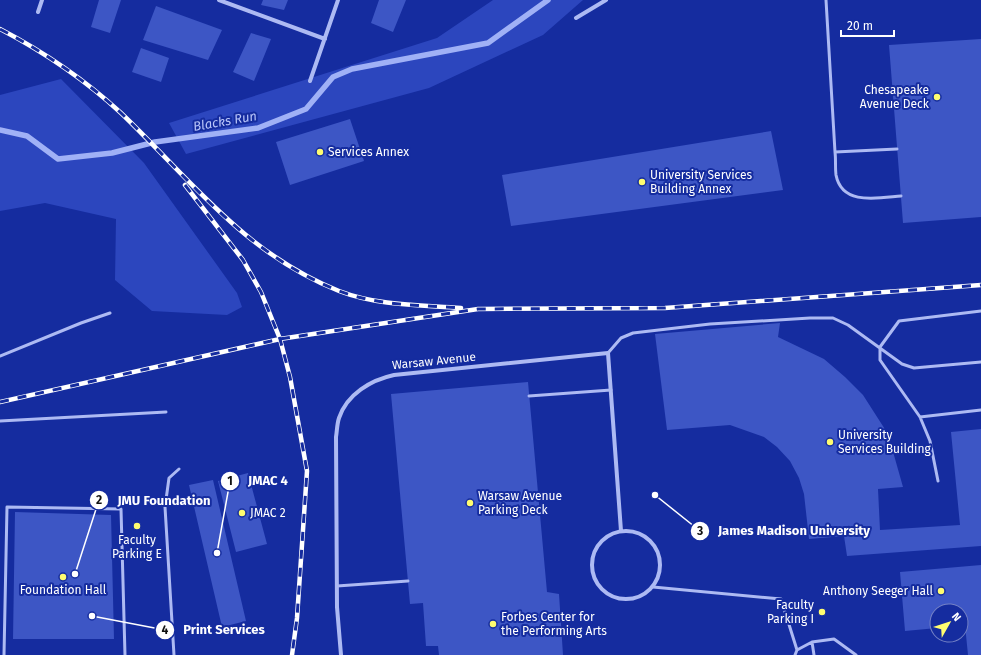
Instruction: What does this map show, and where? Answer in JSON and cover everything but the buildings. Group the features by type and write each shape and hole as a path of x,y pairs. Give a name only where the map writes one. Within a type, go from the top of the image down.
{"street":[{"path":"38,12 42,0"},
{"path":"219,0 325,39"},
{"path":"310,81 338,0"},
{"path":"576,18 606,0"},
{"path":"608,353 621,531"},
{"name":"Warsaw Avenue","path":"341,655 337,607 336,438 339,419 345,405 356,394 379,378 394,375 608,353"},
{"path":"621,531 634,532 652,542 658,553 660,568 658,577 652,587 641,597 624,600 610,596 597,586 593,579 591,560 595,548 604,538 621,531"}],"lane":[{"path":"826,0 837,176 848,193 860,199 901,196"},
{"path":"835,152 897,149"},
{"path":"938,481 930,441 920,417 880,360 880,347 899,321 981,311"},
{"path":"0,356 80,323 110,313"},
{"path":"608,353 621,338 633,333 710,324 833,318 853,328 902,364 914,368 981,362"},
{"path":"529,396 611,390"},
{"path":"920,417 981,410"},
{"path":"0,421 166,412"},
{"path":"174,655 165,507 169,478 178,469"},
{"path":"4,655 7,507 121,509 125,655"},
{"path":"337,586 408,581"},
{"path":"652,587 781,599 796,650 795,655"},
{"path":"796,650 812,642 834,638 847,646 856,655"},
{"path":"812,642 814,655"}],"shaded area":[{"path":"493,0 583,0 543,35 429,88 186,154 169,123 437,38"},
{"path":"61,79 144,163 237,293 242,307 227,315 152,311 115,280 116,219 45,203 0,211 0,95"}],"waterway":[{"name":"Blacks Run","path":"0,130 27,136 58,159 112,153 155,142 258,128 306,109 333,77 352,69 488,43 548,0"}],"railway":[{"path":"0,29 48,57 93,89 121,113 221,213 247,236 275,257 305,275 339,291 354,296 369,300 400,304 461,308"},
{"path":"185,185 243,260 261,292 280,339 290,377 307,471 297,618 292,655"},
{"path":"0,402 280,339 478,309 665,308 981,285"}],"place":[{"name":"Chesapeake Avenue Deck","path":"937,97"},
{"name":"Services Annex","path":"320,152"},
{"name":"University Services Building Annex","path":"642,182"},
{"name":"University Services Building","path":"830,442"},
{"name":"James Madison University","path":"655,495"},
{"name":"Warsaw Avenue Parking Deck","path":"470,503"},
{"name":"JMAC 2","path":"242,513"},
{"name":"Faculty Parking E","path":"137,526"},
{"name":"JMAC 4","path":"217,553"},
{"name":"JMU Foundation","path":"75,574"},
{"name":"Foundation Hall","path":"63,577"},
{"name":"Anthony Seeger Hall","path":"941,591"},
{"name":"Faculty Parking I","path":"822,612"},
{"name":"Print Services","path":"92,616"},
{"name":"Forbes Center for the Performing Arts","path":"493,624"}]}
